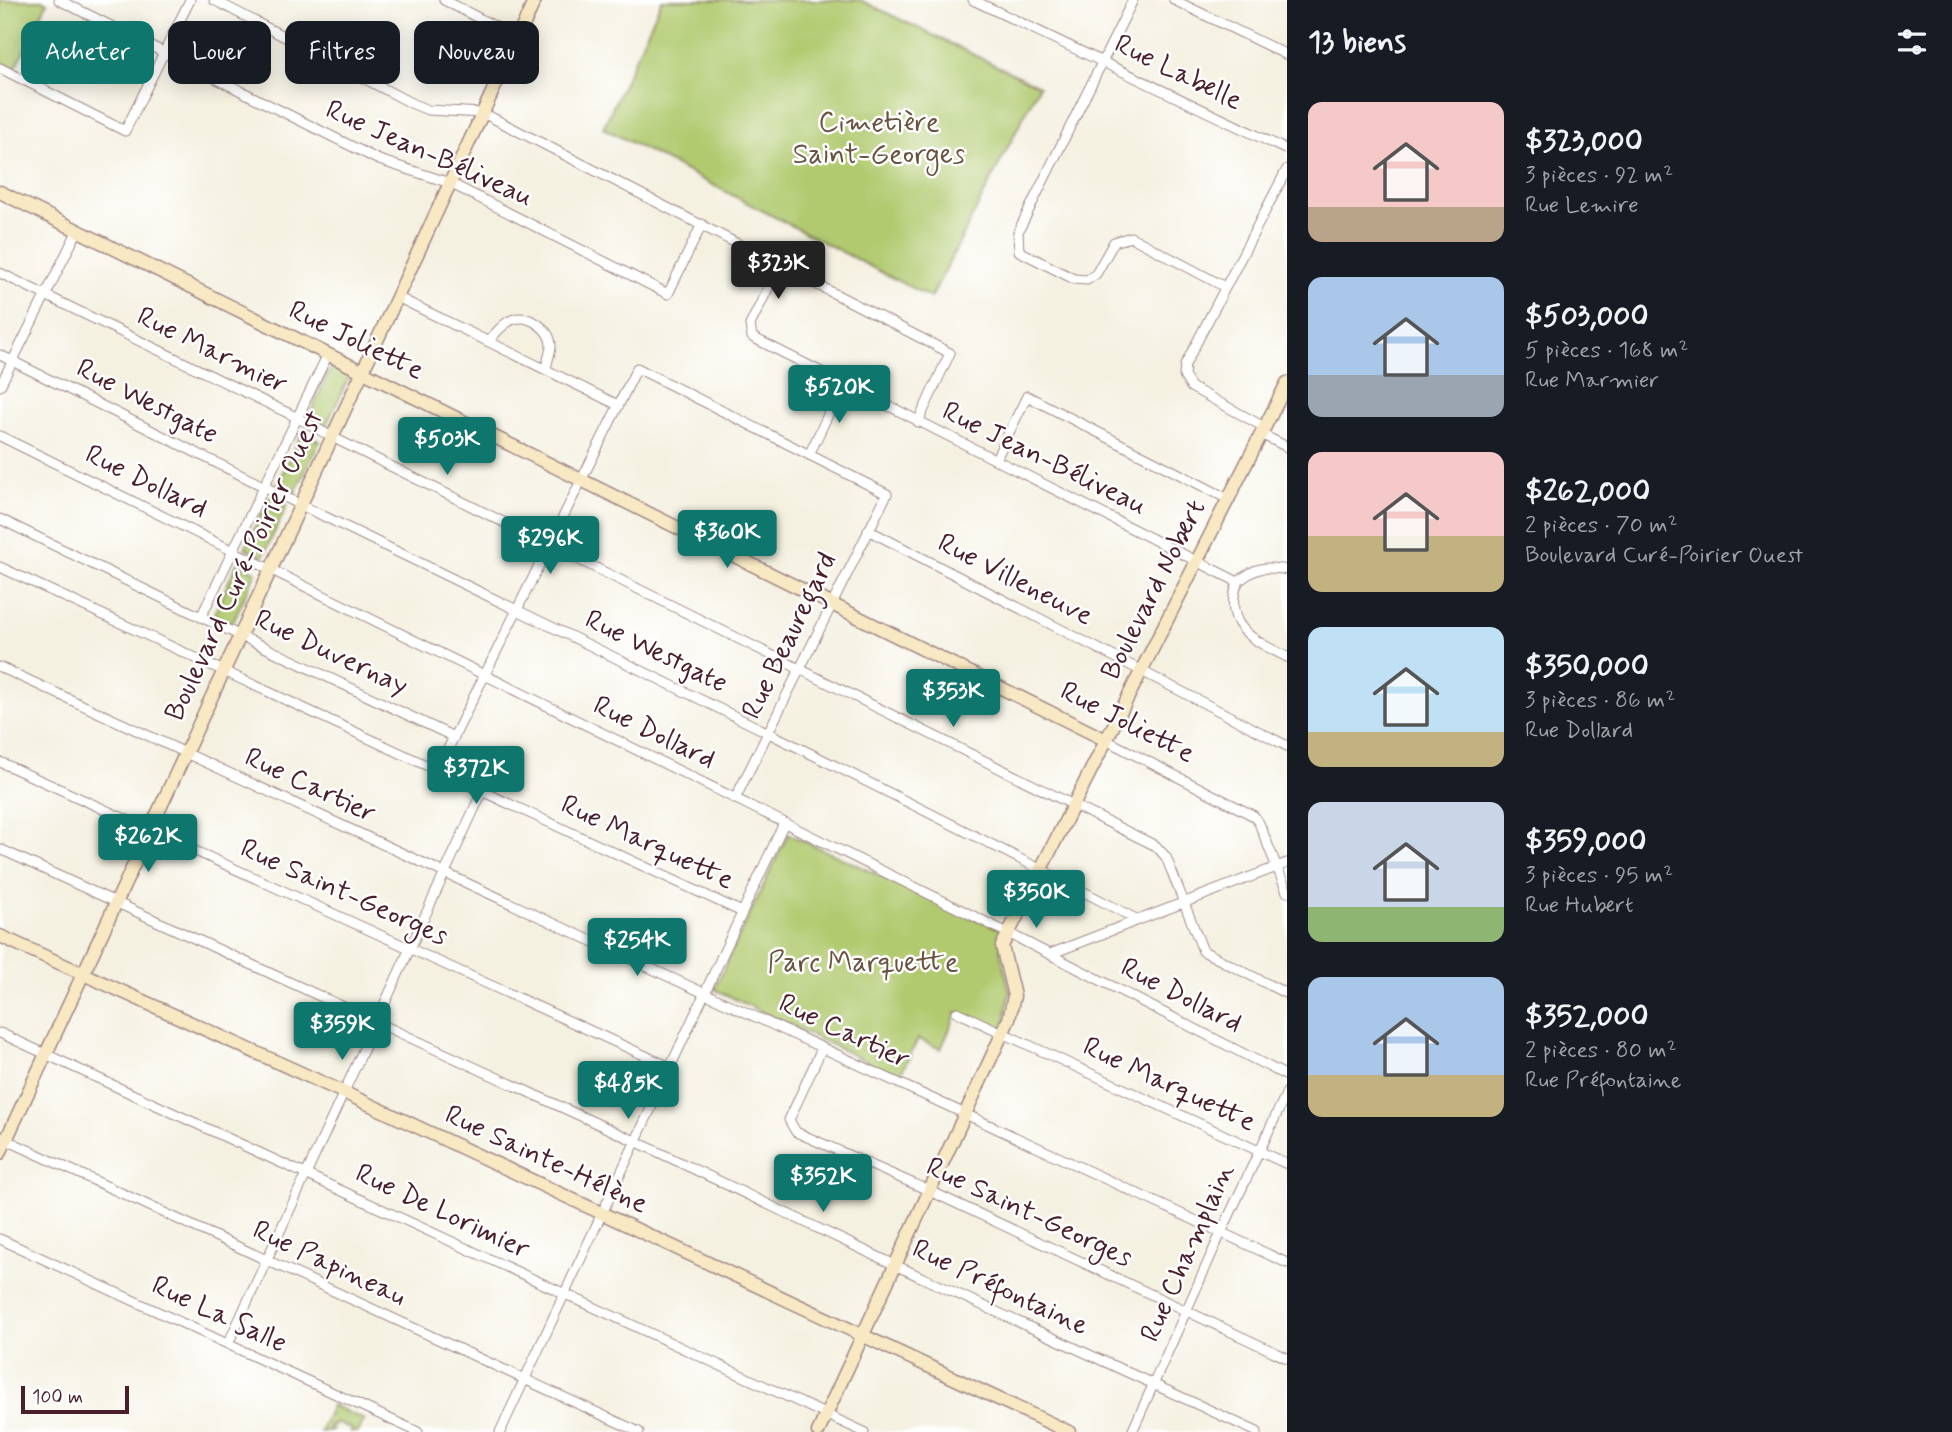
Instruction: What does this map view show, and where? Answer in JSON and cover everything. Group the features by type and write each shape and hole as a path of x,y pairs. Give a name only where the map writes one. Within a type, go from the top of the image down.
{"street":[{"name":"Rue Jean-Béliveau","path":"59,0 379,160 450,183 668,294 702,224"},
{"path":"0,68 125,131 190,0"},
{"path":"214,0 413,104 428,110 483,113 950,353 918,422"},
{"path":"444,0 484,21"},
{"name":"Boulevard Curé-Poirier Ouest","path":"525,21 535,0"},
{"name":"Rue Labelle","path":"973,0 1287,150"},
{"path":"1133,0 1018,232 1019,251 1074,279 1087,280 1096,274 1114,242 1130,237 1225,287"},
{"path":"1174,0 1287,55"},
{"name":"Boulevard Curé-Poirier Ouest","path":"0,1153 3,1139 46,1055 496,84"},
{"path":"1287,169 1185,365 1184,376 1191,387 1287,446"},
{"name":"Rue Joliette","path":"0,192 1250,813 1259,823 1282,865 1287,892"},
{"path":"0,386 78,230"},
{"name":"Rue Jean-Béliveau","path":"780,264 750,325 752,337 1238,582"},
{"name":"Rue Marmier","path":"0,273 298,418 1162,850 1203,951 1287,994"},
{"path":"397,296 618,405"},
{"path":"488,341 513,319 524,318 535,322 544,328 550,338 551,347 545,369"},
{"name":"Boulevard Curé-Poirier Ouest","path":"201,617 328,354"},
{"name":"Rue Westgate","path":"0,355 768,733 1138,920"},
{"path":"437,771 637,368 809,454 843,383"},
{"name":"Boulevard Nobert","path":"818,1432 1013,1008 1014,996 1002,946 1287,383"},
{"path":"996,459 1027,396 1228,499"},
{"name":"Rue Dollard","path":"0,436 1008,933 1287,1076"},
{"name":"Rue Beauregard","path":"735,799 887,494 809,454"},
{"name":"Rue Duvernay","path":"0,519 454,737"},
{"name":"Rue Villeneuve","path":"869,530 1287,746"},
{"name":"Rue Marquette","path":"0,567 742,912"},
{"path":"1287,570 1272,567 1251,570 1238,582 1233,595 1237,622 1252,639 1287,657"},
{"name":"Rue Cartier","path":"0,667 1287,1263"},
{"name":"Rue Saint-Georges","path":"0,762 670,1067"},
{"path":"228,1344 482,792"},
{"path":"500,1432 784,823"},
{"name":"Rue Préfontaine","path":"0,849 635,1141 895,1265 1257,1432"},
{"path":"1050,954 1282,865"},
{"name":"Rue Sainte-Hélène","path":"0,936 345,1093 1069,1432"},
{"name":"Rue Marquette","path":"957,1012 1287,1164"},
{"name":"Rue De Lorimier","path":"0,1033 864,1432"},
{"name":"Rue Saint-Georges","path":"822,1048 789,1120 796,1132 930,1191 1287,1358"},
{"name":"Rue Champlain","path":"1132,1432 1287,1092"},
{"name":"Rue Papineau","path":"3,1139 639,1432"},
{"name":"Rue La Salle","path":"0,1239 418,1432"}],"green space":[{"path":"0,0 42,0 47,3 38,21 21,21 21,57 15,69 0,61"},
{"name":"Cimetière Saint-Georges","path":"662,0 860,0 1039,86 931,298 603,128"},
{"path":"332,366 350,375 326,426 308,418"},
{"path":"302,433 320,441 295,493 277,484"},
{"path":"269,497 287,505 263,557 245,548"},
{"path":"237,563 256,572 232,624 214,615"},
{"name":"Parc Marquette","path":"788,834 1008,933 1000,950 1010,991 1003,1034 957,1012 941,1049 918,1039 899,1077 714,989"},
{"path":"332,1405 364,1420 358,1432 351,1432 352,1429 336,1422 329,1427 332,1430 320,1432"}]}
